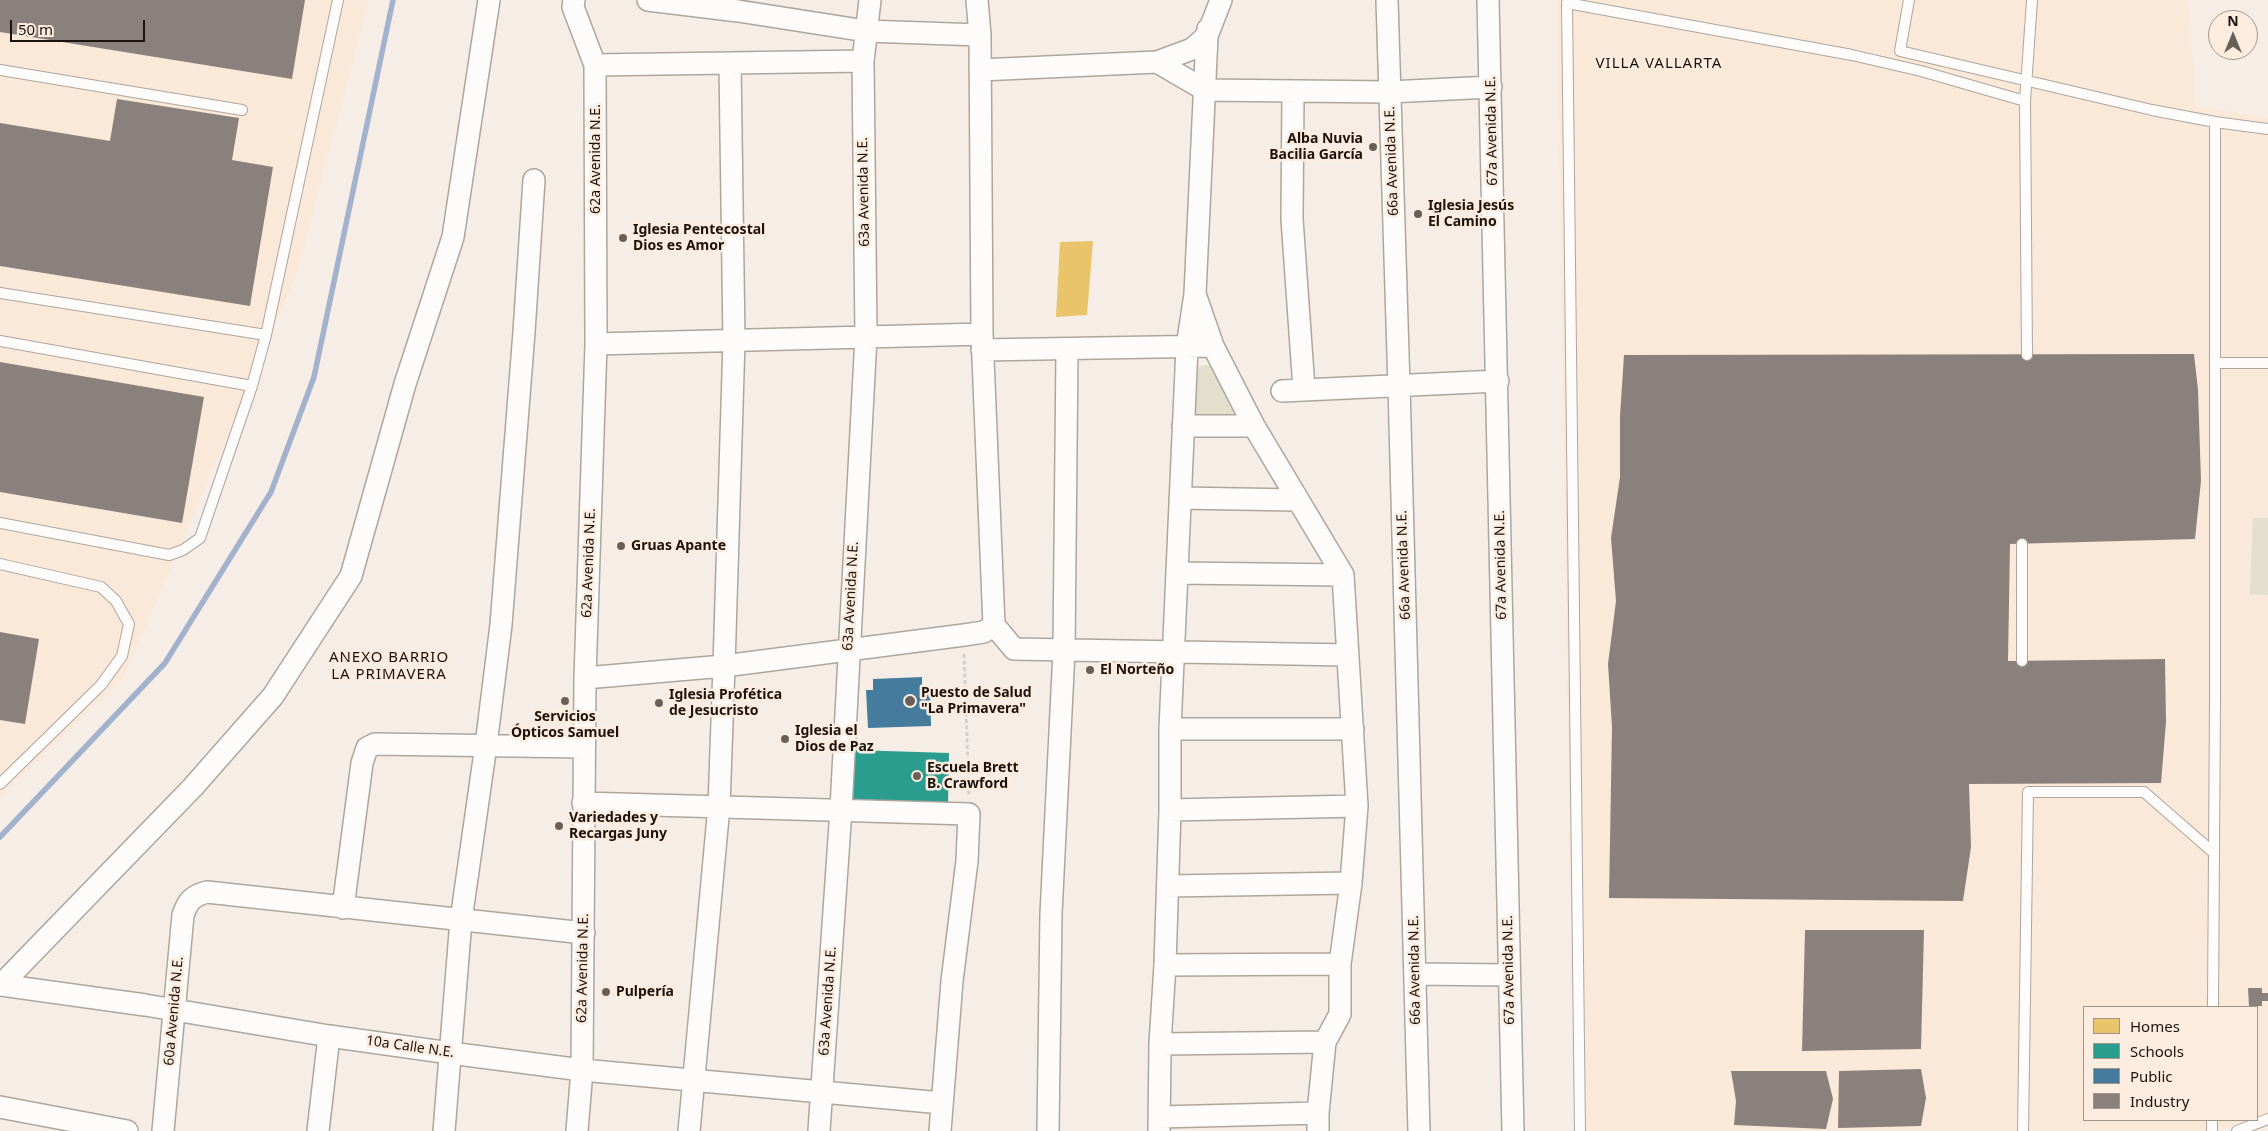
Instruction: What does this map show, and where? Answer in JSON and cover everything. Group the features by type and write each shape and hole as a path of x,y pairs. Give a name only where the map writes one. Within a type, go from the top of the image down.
{"street":[{"path":"0,985 193,788 273,696 351,576 405,384 453,237 489,0"},
{"name":"62a Avenida N.E.","path":"574,0 573,7 595,65 596,344 585,678 582,1070 577,1131"},
{"path":"648,0 739,5 866,31 980,36"},
{"name":"63a Avenida N.E.","path":"819,1131 841,809 866,336 863,61 870,0"},
{"path":"977,0 980,36 982,342 994,625 1014,649 1347,656"},
{"path":"1195,294 1213,346 1254,426 1296,500 1343,575 1357,806 1351,883 1340,964 1340,1014 1325,1042 1318,1122 1160,1124 1160,1044 1166,965 1170,810 1170,729 1179,573 1180,498 1187,347 1195,294 1216,91 1207,36 1210,0"},
{"path":"980,70 1157,62 1192,49 1207,36 1222,0"},
{"name":"66a Avenida N.E.","path":"1386,0 1416,974 1418,1131"},
{"name":"67a Avenida N.E.","path":"1488,0 1498,381 1513,1131"},
{"path":"595,65 863,61"},
{"path":"1157,62 1216,91 1389,92 1491,87"},
{"path":"689,1131 719,806 734,341 730,63"},
{"path":"1293,92 1292,219 1304,389"},
{"path":"444,1131 461,920 486,745 501,615 524,332 534,180"},
{"path":"596,344 866,336 982,342 1067,350 1213,346"},
{"path":"1048,1131 1051,914 1064,651 1067,350"},
{"path":"1282,391 1498,381"},
{"path":"1183,426 1254,426"},
{"path":"1180,498 1296,500"},
{"path":"1179,573 1343,575"},
{"path":"585,678 724,666 964,635 984,632 994,625"},
{"path":"1170,729 1353,729"},
{"path":"584,747 375,744 367,748 363,755 343,908 584,933"},
{"path":"583,803 970,814 967,861 952,981 940,1131"},
{"path":"1170,810 1357,806"},
{"path":"1168,886 1351,883"},
{"name":"60a Avenida N.E.","path":"163,1131 183,915 187,903 195,896 207,892 343,908"},
{"path":"1166,965 1340,964"},
{"path":"1416,974 1509,975"},
{"name":"10a Calle N.E.","path":"0,985 175,1010 329,1036 582,1070 942,1104"},
{"path":"318,1131 329,1036"},
{"path":"1160,1044 1325,1042"},
{"path":"0,1108 127,1131"}],"lane":[{"path":"0,523 169,555 183,550 200,538 252,386 266,335 338,0"},
{"path":"1909,0 1900,51 2152,110 2215,122 2268,129"},
{"path":"2027,355 2025,101 2032,0"},
{"path":"1580,1131 1567,3 1852,55 1922,71 2025,101"},
{"path":"0,70 242,110"},
{"path":"2212,1006 2215,122"},
{"path":"0,293 266,335"},
{"path":"0,341 252,386"},
{"path":"2215,363 2268,363"},
{"path":"2022,544 2022,660"},
{"path":"0,564 101,587 116,600 129,624 122,656 101,685 0,784"},
{"path":"2022,1131 2028,788 2144,792 2214,853"},
{"path":"2237,1131 2268,1119"}],"path":[{"path":"964,635 970,814"}],"shaded area":[{"path":"0,0 369,0 297,273 124,677 0,797"},
{"path":"1557,0 2188,0 2196,106 2268,118 2268,1114 2258,1118 2258,1006 2083,1006 2083,1121 2248,1121 2217,1131 1574,1131"},
{"path":"1208,365 1217,368 1242,417 1193,417 1194,371 1200,366"},
{"path":"2253,518 2268,518 2268,595 2250,594"}],"building: Homes":[{"path":"1093,241 1087,315 1056,317 1060,242"}],"building: Schools":[{"path":"854,750 949,753 948,806 853,804"}],"building: Public":[{"path":"922,677 922,686 930,686 931,726 868,728 866,690 873,690 873,679"}],"building: Industry":[{"path":"0,0 305,0 292,79 0,32"},
{"path":"117,99 239,118 232,160 273,167 250,306 0,266 0,123 110,141"},
{"path":"2194,354 2198,390 2201,481 2195,539 2010,544 2008,661 2165,659 2166,722 2161,783 1969,784 1971,847 1963,901 1609,898 1612,727 1608,664 1616,601 1611,538 1620,477 1620,416 1624,355"},
{"path":"0,362 204,397 182,523 0,492"},
{"path":"0,632 39,639 25,724 0,720"},
{"path":"1805,930 1924,930 1921,1049 1802,1051"},
{"path":"2248,988 2262,988 2262,993 2268,993 2268,1001 2262,1001 2262,1006 2249,1006"},
{"path":"1921,1069 1926,1098 1921,1126 1838,1128 1839,1071"},
{"path":"1731,1071 1826,1071 1833,1099 1826,1129 1734,1125 1736,1101"}],"waterway":[{"path":"0,837 165,663 271,492 314,377 393,0"}],"place":[{"name":"Alba Nuvia Bacilia García","path":"1373,147"},
{"name":"Iglesia Jesús El Camino","path":"1418,214"},
{"name":"Iglesia Pentecostal Dios es Amor","path":"623,238"},
{"name":"Gruas Apante","path":"621,546"},
{"name":"El Norteño","path":"1090,670"},
{"name":"Servicios Ópticos Samuel","path":"565,701"},
{"name":"Puesto de Salud \"La Primavera\"","path":"910,701"},
{"name":"Iglesia Profética de Jesucristo","path":"659,703"},
{"name":"Iglesia el Dios de Paz","path":"785,739"},
{"name":"Escuela Brett B. Crawford","path":"917,776"},
{"name":"Variedades y Recargas Juny","path":"559,826"},
{"name":"Pulpería","path":"606,992"}],"district":[{"name":"VILLA VALLARTA","path":"1659,64"},
{"name":"ANEXO BARRIO LA PRIMAVERA","path":"389,666"}]}
